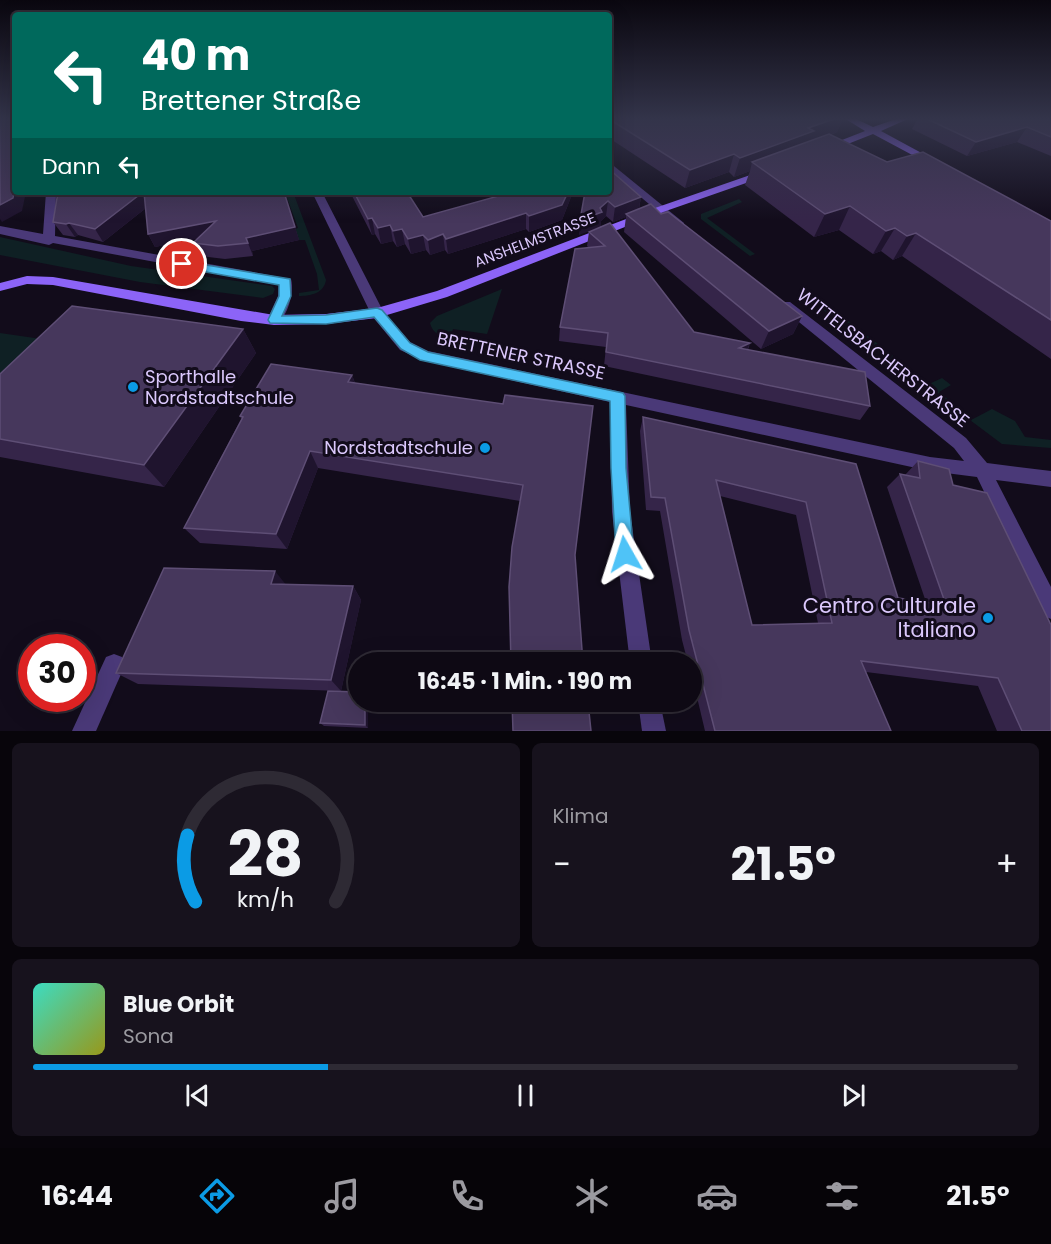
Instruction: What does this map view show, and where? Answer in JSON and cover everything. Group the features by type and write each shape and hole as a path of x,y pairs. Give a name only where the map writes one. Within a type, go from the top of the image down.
{"main road":[{"path":"812,155 819,152"},
{"path":"913,152 941,167"},
{"name":"ANSHELMSTRASSE","path":"377,313 442,294 659,210 770,171"},
{"path":"0,273 14,282"},
{"path":"0,288 14,282 53,281 274,320 326,319 377,313"},
{"path":"0,292 14,282"}],"street":[{"path":"612,168 659,210 697,238"},
{"path":"49,240 51,195"},
{"name":"BRETTENER STRASSE","path":"319,195 377,313 405,346 425,356 908,460 984,473 1051,479"},
{"path":"0,231 286,282 285,296 274,320"},
{"name":"WITTELSBACHERSTRASSE","path":"770,294 951,435 984,473 1051,609"},
{"path":"618,396 621,512 640,652"},
{"path":"84,731 114,665"},
{"path":"651,712 654,731"}],"shaded area":[{"path":"286,195 294,195 326,280 320,291 299,296 299,293 319,290 317,274 305,240 299,240 295,229 298,228"},
{"path":"739,199 742,202 707,218 755,254 750,256 701,219 701,214"},
{"path":"0,237 131,266 272,286 275,289 273,294 263,298 140,282 0,255"},
{"path":"502,289 487,334 453,329 450,338 433,330 430,323 437,316"},
{"path":"823,301 929,384 942,378 951,385 939,392 973,419 992,409 1015,421 1025,437 1051,440 1051,448 1002,444 815,304"},
{"path":"0,333 69,343 0,412"}],"building":[{"path":"0,152 12,152 13,198 0,205"},
{"path":"662,152 756,152 740,158 734,154 690,170"},
{"path":"779,152 867,152 887,162 923,152 1051,221 1051,320 916,233 907,236 895,228 886,231 850,206 825,214 752,162"},
{"path":"612,172 641,197 615,207 608,201 600,208 602,212 580,220 584,195 612,195"},
{"path":"58,195 139,195 95,229 53,222"},
{"path":"144,195 285,195 295,227 246,238 248,243 218,246 193,243 216,221 148,234"},
{"path":"356,195 409,195 423,217 502,195 567,195 562,205 529,216 526,213 446,239 443,234 428,240 423,235 408,239 402,229 393,231 390,225 378,228 372,218 368,219"},
{"path":"651,204 661,214 668,212 802,316 769,331 626,214"},
{"path":"610,223 694,332 750,343 739,348 865,372 870,406 606,352 608,333 560,327 575,249 605,246 589,232"},
{"name":"Sporthalle Nordstadtschule","path":"72,306 243,329 144,465 0,439 0,374"},
{"path":"271,364 352,375 348,382 503,404 505,395 593,406 575,555 582,652 511,652 509,587 512,547 523,485 310,451 276,534 184,528 243,417 240,416"},
{"path":"643,417 856,464 898,598 946,605 900,474 920,478 918,461 949,469 953,485 987,493 1051,625 1051,731 1022,731 998,678 861,661 891,731 715,731 702,680 702,652 695,652 689,630 665,498 651,497","holes":["716,480 806,502 832,623 752,625"]},
{"path":"164,568 275,571 271,584 353,586 331,680 116,673"},
{"path":"328,691 348,692 348,712 365,712 365,725 320,723"},
{"path":"512,712 589,712 591,731 513,731"}],"place":[{"name":"Sporthalle Nordstadtschule","path":"133,387"},
{"name":"Nordstadtschule","path":"485,448"},
{"name":"Centro Culturale Italiano","path":"988,618"}],"route":[{"path":"182,264 286,282 285,296 274,320 326,319 377,313 405,346 425,356 618,396 618,468 625,554"}]}
